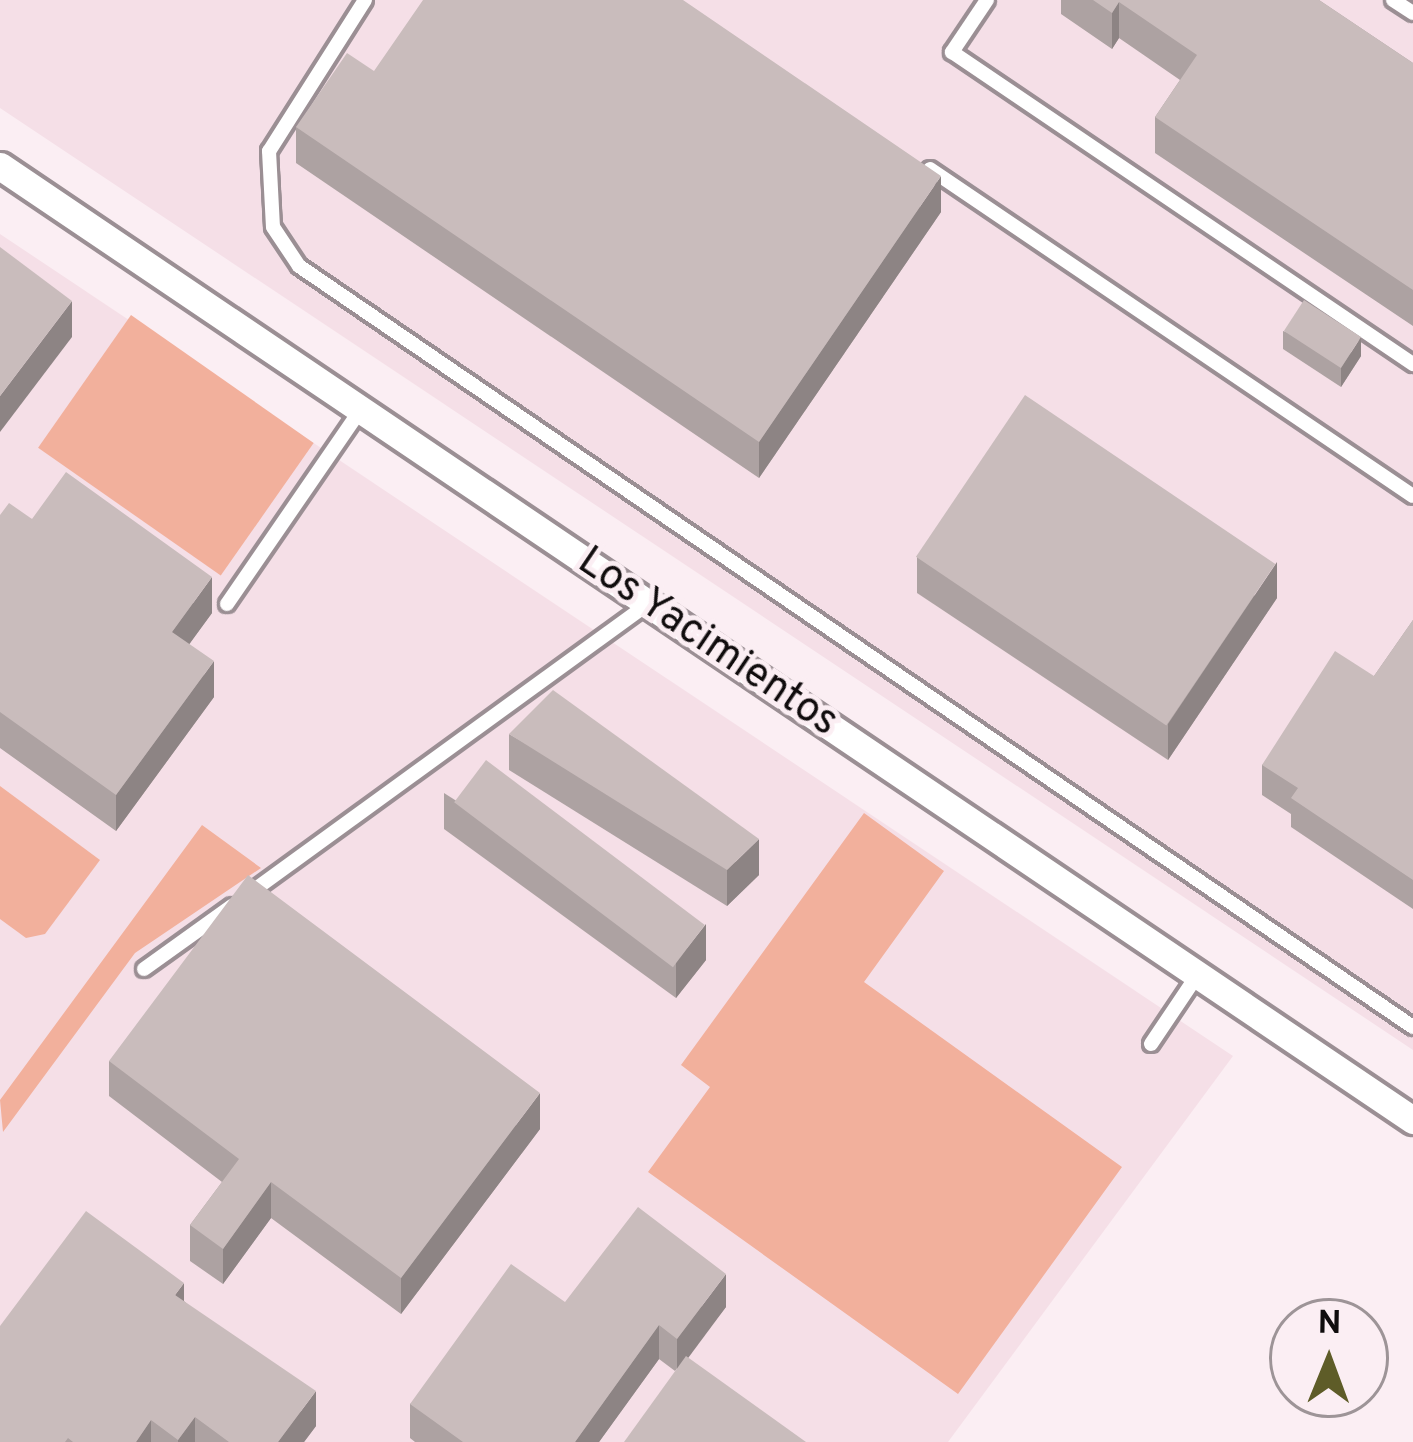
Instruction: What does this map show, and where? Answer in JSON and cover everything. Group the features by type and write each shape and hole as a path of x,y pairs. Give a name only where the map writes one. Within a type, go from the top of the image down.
{"street":[{"name":"Los Yacimientos","path":"0,166 1413,1120"}],"lane":[{"path":"365,0 269,151 273,227 299,266 1413,1027"},
{"path":"987,0 952,52 1413,364"},
{"path":"1393,0 1413,14"},
{"path":"918,161 1413,496"},
{"path":"227,604 361,409"},
{"path":"144,970 649,603"},
{"path":"1151,1044 1198,974"}],"shaded area":[{"path":"0,0 1413,0 1413,1050 0,108"},
{"path":"0,234 1233,1056 948,1442 0,1442"},
{"path":"131,315 314,443 221,576 38,448"},
{"path":"0,786 100,860 45,934 26,938 0,919"},
{"path":"864,813 944,871 864,982 1122,1167 958,1394 648,1172 710,1087 681,1065"},
{"path":"202,825 261,868 135,953 3,1132 0,1100"}],"building":[{"path":"423,0 683,0 941,176 759,442 296,127 347,53 374,71"},
{"path":"1093,0 1319,0 1413,63 1413,290 1155,117 1197,55 1119,2 1112,13"},
{"path":"0,247 72,301 0,396"},
{"path":"1304,300 1361,337 1341,368 1284,331"},
{"path":"1025,395 1275,564 1166,726 916,557"},
{"path":"66,472 212,577 172,632 214,661 116,795 0,712 0,515 9,503 32,519"},
{"path":"1413,620 1413,880 1291,798 1298,788 1262,765 1335,651 1374,676"},
{"path":"553,690 759,839 727,870 509,734"},
{"path":"486,760 705,925 673,967 454,802"},
{"path":"248,875 540,1093 401,1278 271,1182 223,1249 190,1225 239,1159 109,1061"},
{"path":"638,1207 726,1274 677,1339 659,1325 575,1442 463,1442 410,1404 511,1264 565,1302"},
{"path":"86,1211 184,1283 175,1295 316,1391 278,1442 229,1442 195,1417 178,1440 151,1420 136,1442 73,1442 68,1438 65,1442 0,1442 0,1326"},
{"path":"686,1356 806,1442 624,1442"}]}
